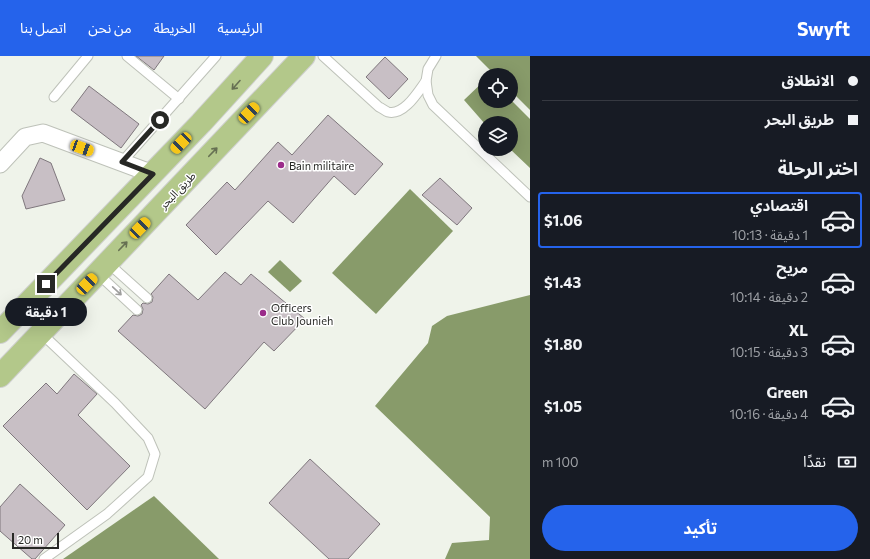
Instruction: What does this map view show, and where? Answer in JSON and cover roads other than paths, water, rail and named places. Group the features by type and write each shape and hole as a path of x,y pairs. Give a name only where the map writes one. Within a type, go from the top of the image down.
{"main road":[{"path":"23,352 0,332 153,174 262,56"},
{"name":"طريق البحر","path":"0,376 304,56"},
{"path":"46,284 66,306"}],"street":[{"path":"0,164 25,137 43,133 153,174"}],"lane":[{"path":"54,97 88,56"},
{"path":"127,56 179,99"},
{"path":"122,162 216,56"},
{"path":"323,56 379,107 388,112 398,112 408,104 426,81"},
{"path":"436,56 428,69 426,81 428,96 433,105 530,197"},
{"path":"102,268 147,298"},
{"path":"102,268 137,310"},
{"path":"41,333 115,403 148,438 155,454 148,477 107,514 44,559"}],"place":[{"name":"Bain militaire","path":"281,165"},
{"name":"Officers Club Jounieh","path":"263,313"}]}
